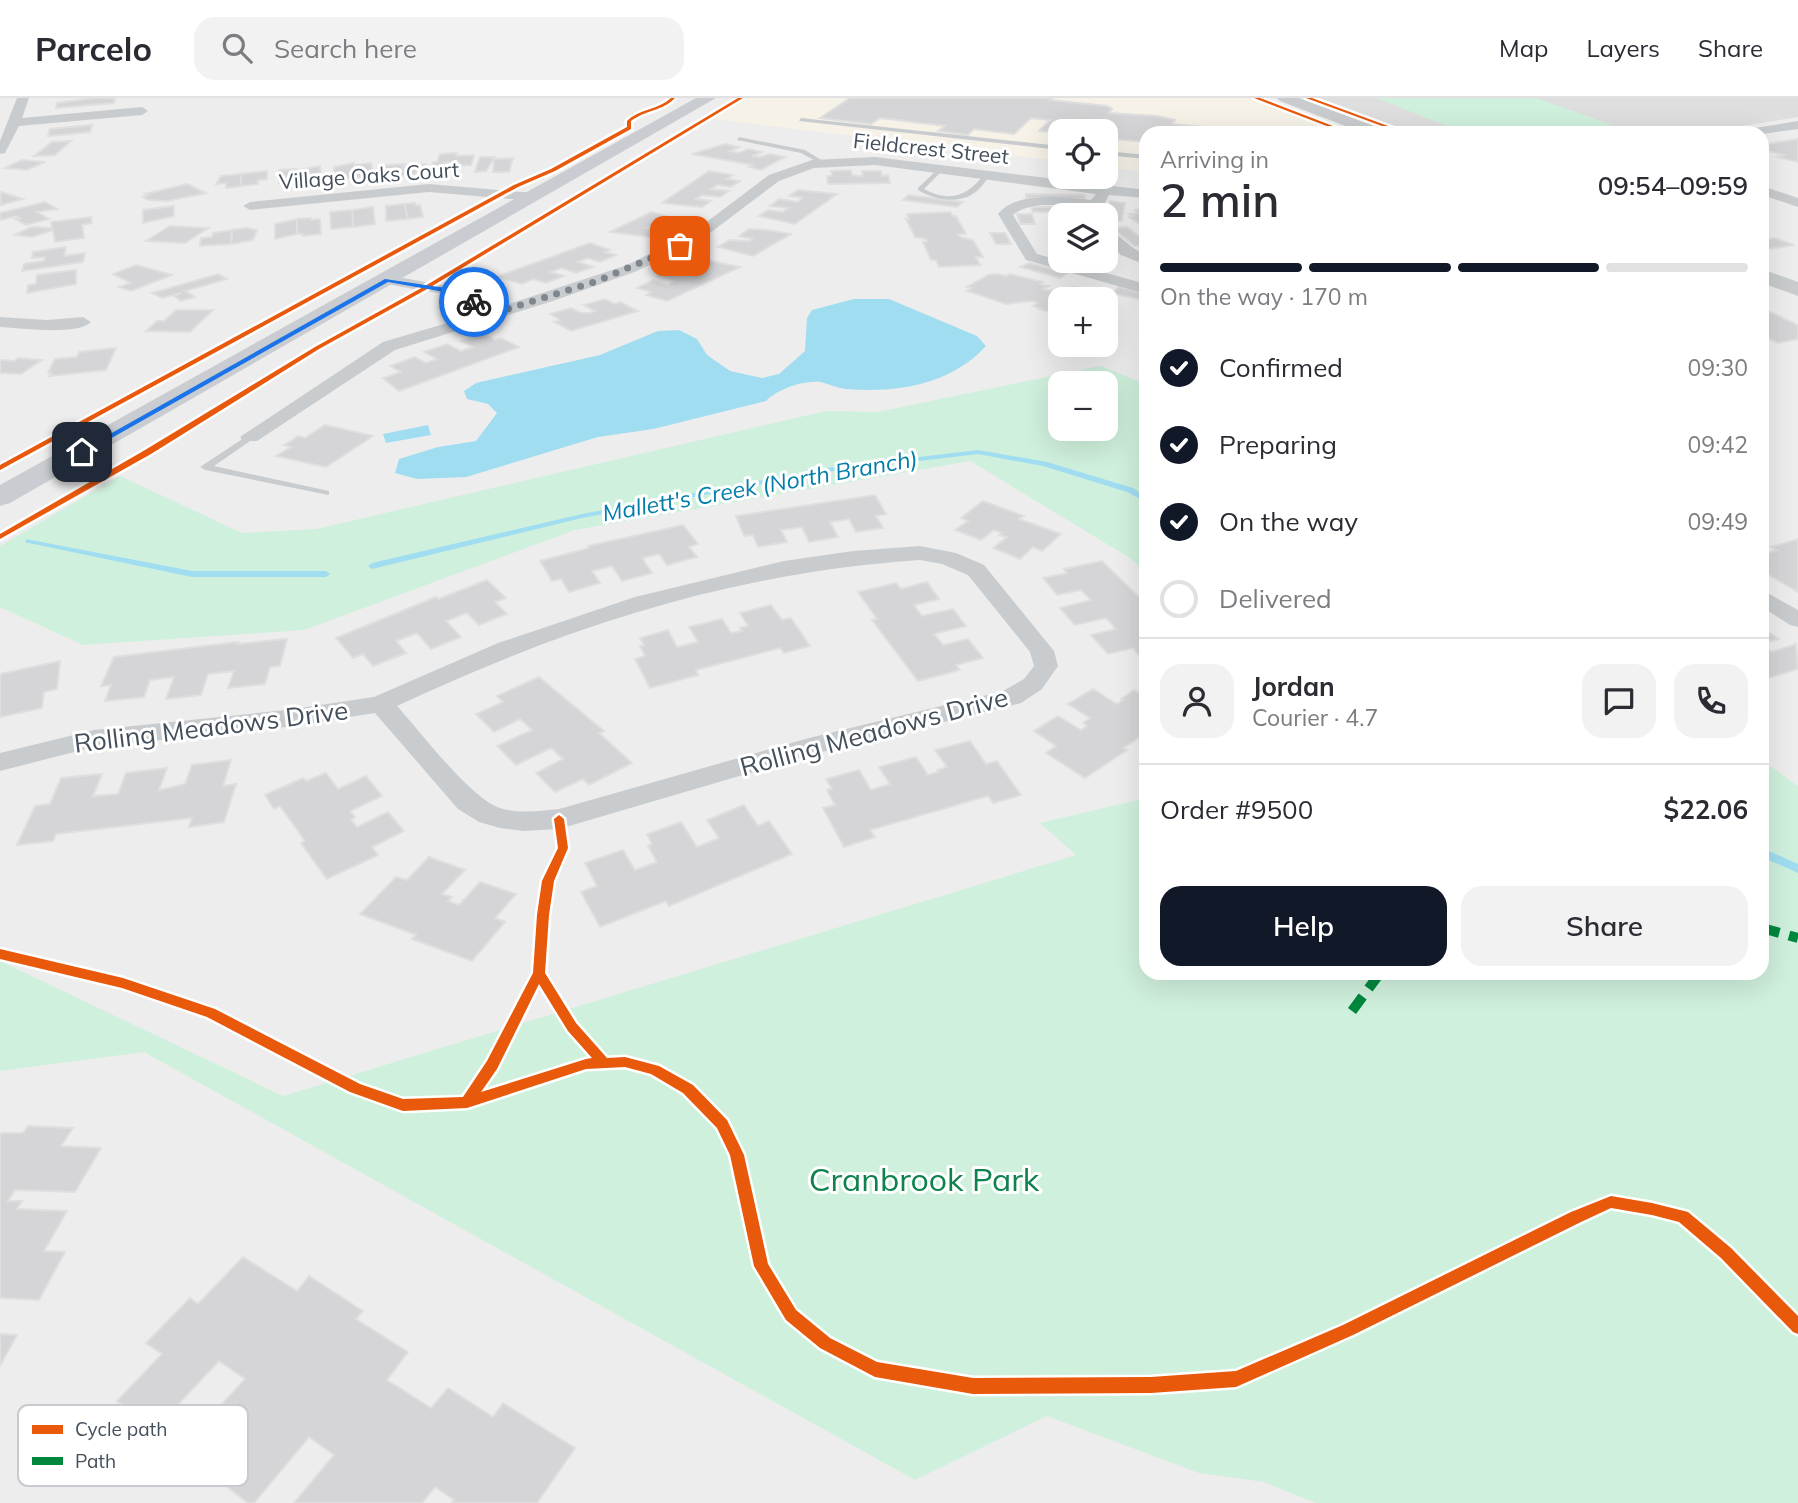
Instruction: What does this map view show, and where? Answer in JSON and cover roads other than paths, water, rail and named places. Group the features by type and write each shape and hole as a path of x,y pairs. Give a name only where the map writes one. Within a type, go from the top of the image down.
{"main road":[{"path":"0,497 708,98"}],"street":[{"path":"0,149 8,139 23,98"},
{"path":"1285,98 1360,126"},
{"path":"12,123 142,111"},
{"path":"1769,130 1798,125"},
{"name":"Fieldcrest Street","path":"250,437 389,345 597,281 658,256 711,227 774,178 791,171 823,163 875,161 1139,193"},
{"name":"Village Oaks Court","path":"250,206 429,188 534,197"},
{"path":"1098,203 1105,191"},
{"path":"1769,193 1798,203"},
{"path":"1048,205 1016,205 1005,214 1031,257 1048,262"},
{"path":"1118,244 1139,258"},
{"path":"1088,273 1139,287"},
{"path":"1769,278 1798,290"},
{"path":"387,280 446,290 495,313"},
{"path":"0,322 47,325 83,322"},
{"name":"Rolling Meadows Drive","path":"0,762 49,747 108,735 314,717 381,704 429,681 533,639 657,599 749,576 862,556 920,553 948,558 976,570 1042,650 1046,666 1033,684 1012,697 809,747 559,819 524,822 498,819 482,813 468,802 381,704"},
{"path":"1769,601 1798,620"}],"lane":[{"path":"801,120 1048,147"},
{"path":"739,139 803,151 823,163"},
{"path":"1118,154 1139,156"},
{"path":"941,169 919,189 925,193 958,197 969,194 987,175"},
{"path":"250,437 205,467 325,493"}],"water":[{"path":"854,299 889,299 977,336 986,346 956,370 922,384 865,390 806,382 784,389 766,401 653,429 598,437 466,477 417,479 395,473 399,459 438,447 476,441 497,413 488,404 467,399 464,391 476,383 600,355 658,331 679,330 697,339 707,355 730,371 762,378 779,374 805,351 807,318 812,310"},
{"path":"428,425 431,435 386,443 383,434"}],"waterway":[{"name":"Mallett's Creek (North Branch)","path":"372,566 582,516 827,470 978,452 1044,464 1130,490 1139,496"},
{"name":"Mallett's Creek (North Branch)","path":"29,541 192,574 326,574"},
{"name":"Mallett's Creek (North Branch)","path":"1769,855 1798,869"}],"park label":[{"name":"Cranbrook Park","path":"924,1180"}]}
